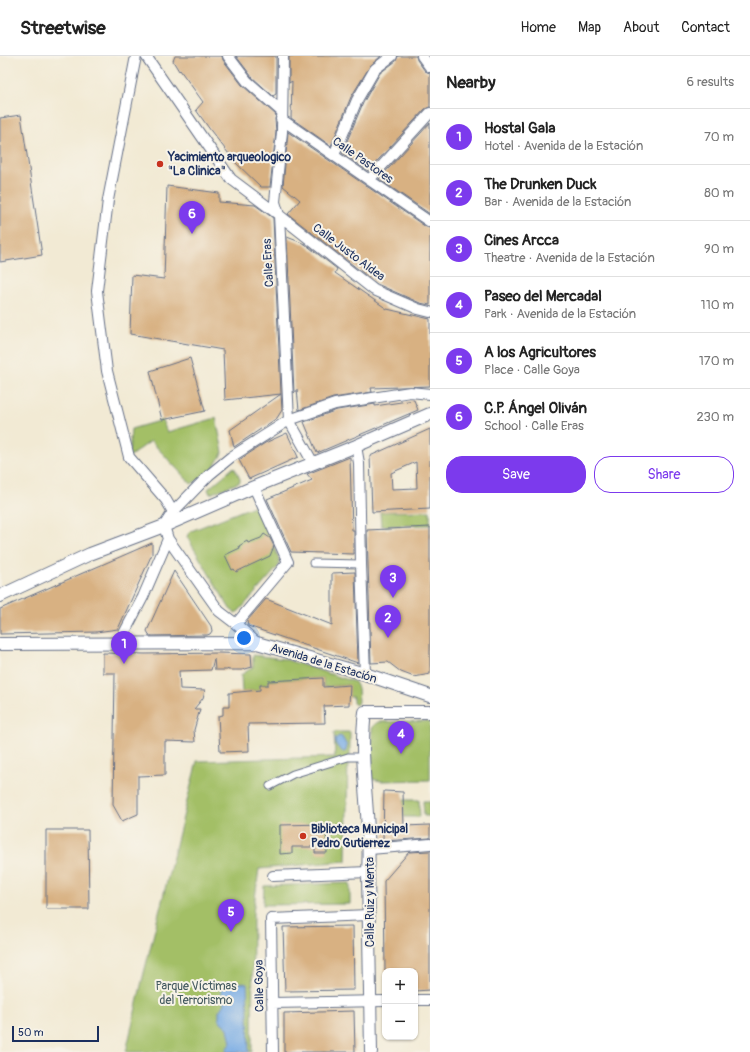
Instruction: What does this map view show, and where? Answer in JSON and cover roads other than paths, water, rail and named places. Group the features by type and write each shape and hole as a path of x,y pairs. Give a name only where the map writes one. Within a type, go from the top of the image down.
{"street":[{"path":"136,56 108,200 97,291 107,371 129,457 166,500 173,512"},
{"name":"Calle Justo Aldea","path":"146,56 231,180 279,214 374,290 418,309 430,312"},
{"name":"Calle Pastores","path":"228,56 247,81 281,115 334,155 430,222"},
{"name":"Calle Eras","path":"283,56 281,115 282,132 275,202 279,214 289,420 314,463"},
{"path":"334,155 357,100 375,69 392,56"},
{"path":"422,56 430,67"},
{"path":"369,180 430,113"},
{"path":"257,643 219,611 168,539 164,526 173,512 209,475 231,457 289,420 335,404 410,392 430,394"},
{"path":"0,596 90,554 164,526 430,414"},
{"path":"356,446 359,463 360,564 365,674"},
{"path":"236,624 288,562 254,487"},
{"path":"119,643 143,597 168,539"},
{"path":"313,563 360,564"},
{"name":"Avenida de la Estación","path":"0,644 257,643 365,674 430,696"},
{"name":"Calle Ruiz y Menta","path":"371,1052 368,872 370,849 364,758 365,712 430,712"},
{"path":"270,786 293,774 348,757 364,758"},
{"path":"370,849 430,844"},
{"path":"274,876 368,872"},
{"name":"Calle Goya","path":"273,1052 271,919 369,915"},
{"path":"418,1000 430,1000"},
{"path":"272,1003 382,1002"}],"water":[{"path":"339,736 342,737 347,746 346,751 344,752 339,749 336,743 335,739"},
{"path":"237,982 247,984 249,1052 227,1052 226,1049 231,1043 228,1028 219,1018 219,1011 224,1004 220,986"}],"place":[{"name":"Yacimiento arqueologico \"La Clinica\"","path":"160,164"},
{"name":"C.P. Ángel Oliván","path":"192,234"},
{"name":"Cines Arcca","path":"393,598"},
{"name":"The Drunken Duck","path":"388,638"},
{"name":"Hostal Gala","path":"124,664"},
{"name":"Paseo del Mercadal","path":"401,754"},
{"name":"Biblioteca Municipal Pedro Gutierrez","path":"303,836"},
{"name":"A los Agricultores","path":"231,932"}],"park label":[{"name":"Parque Víctimas del Terrorismo","path":"196,993"}]}
